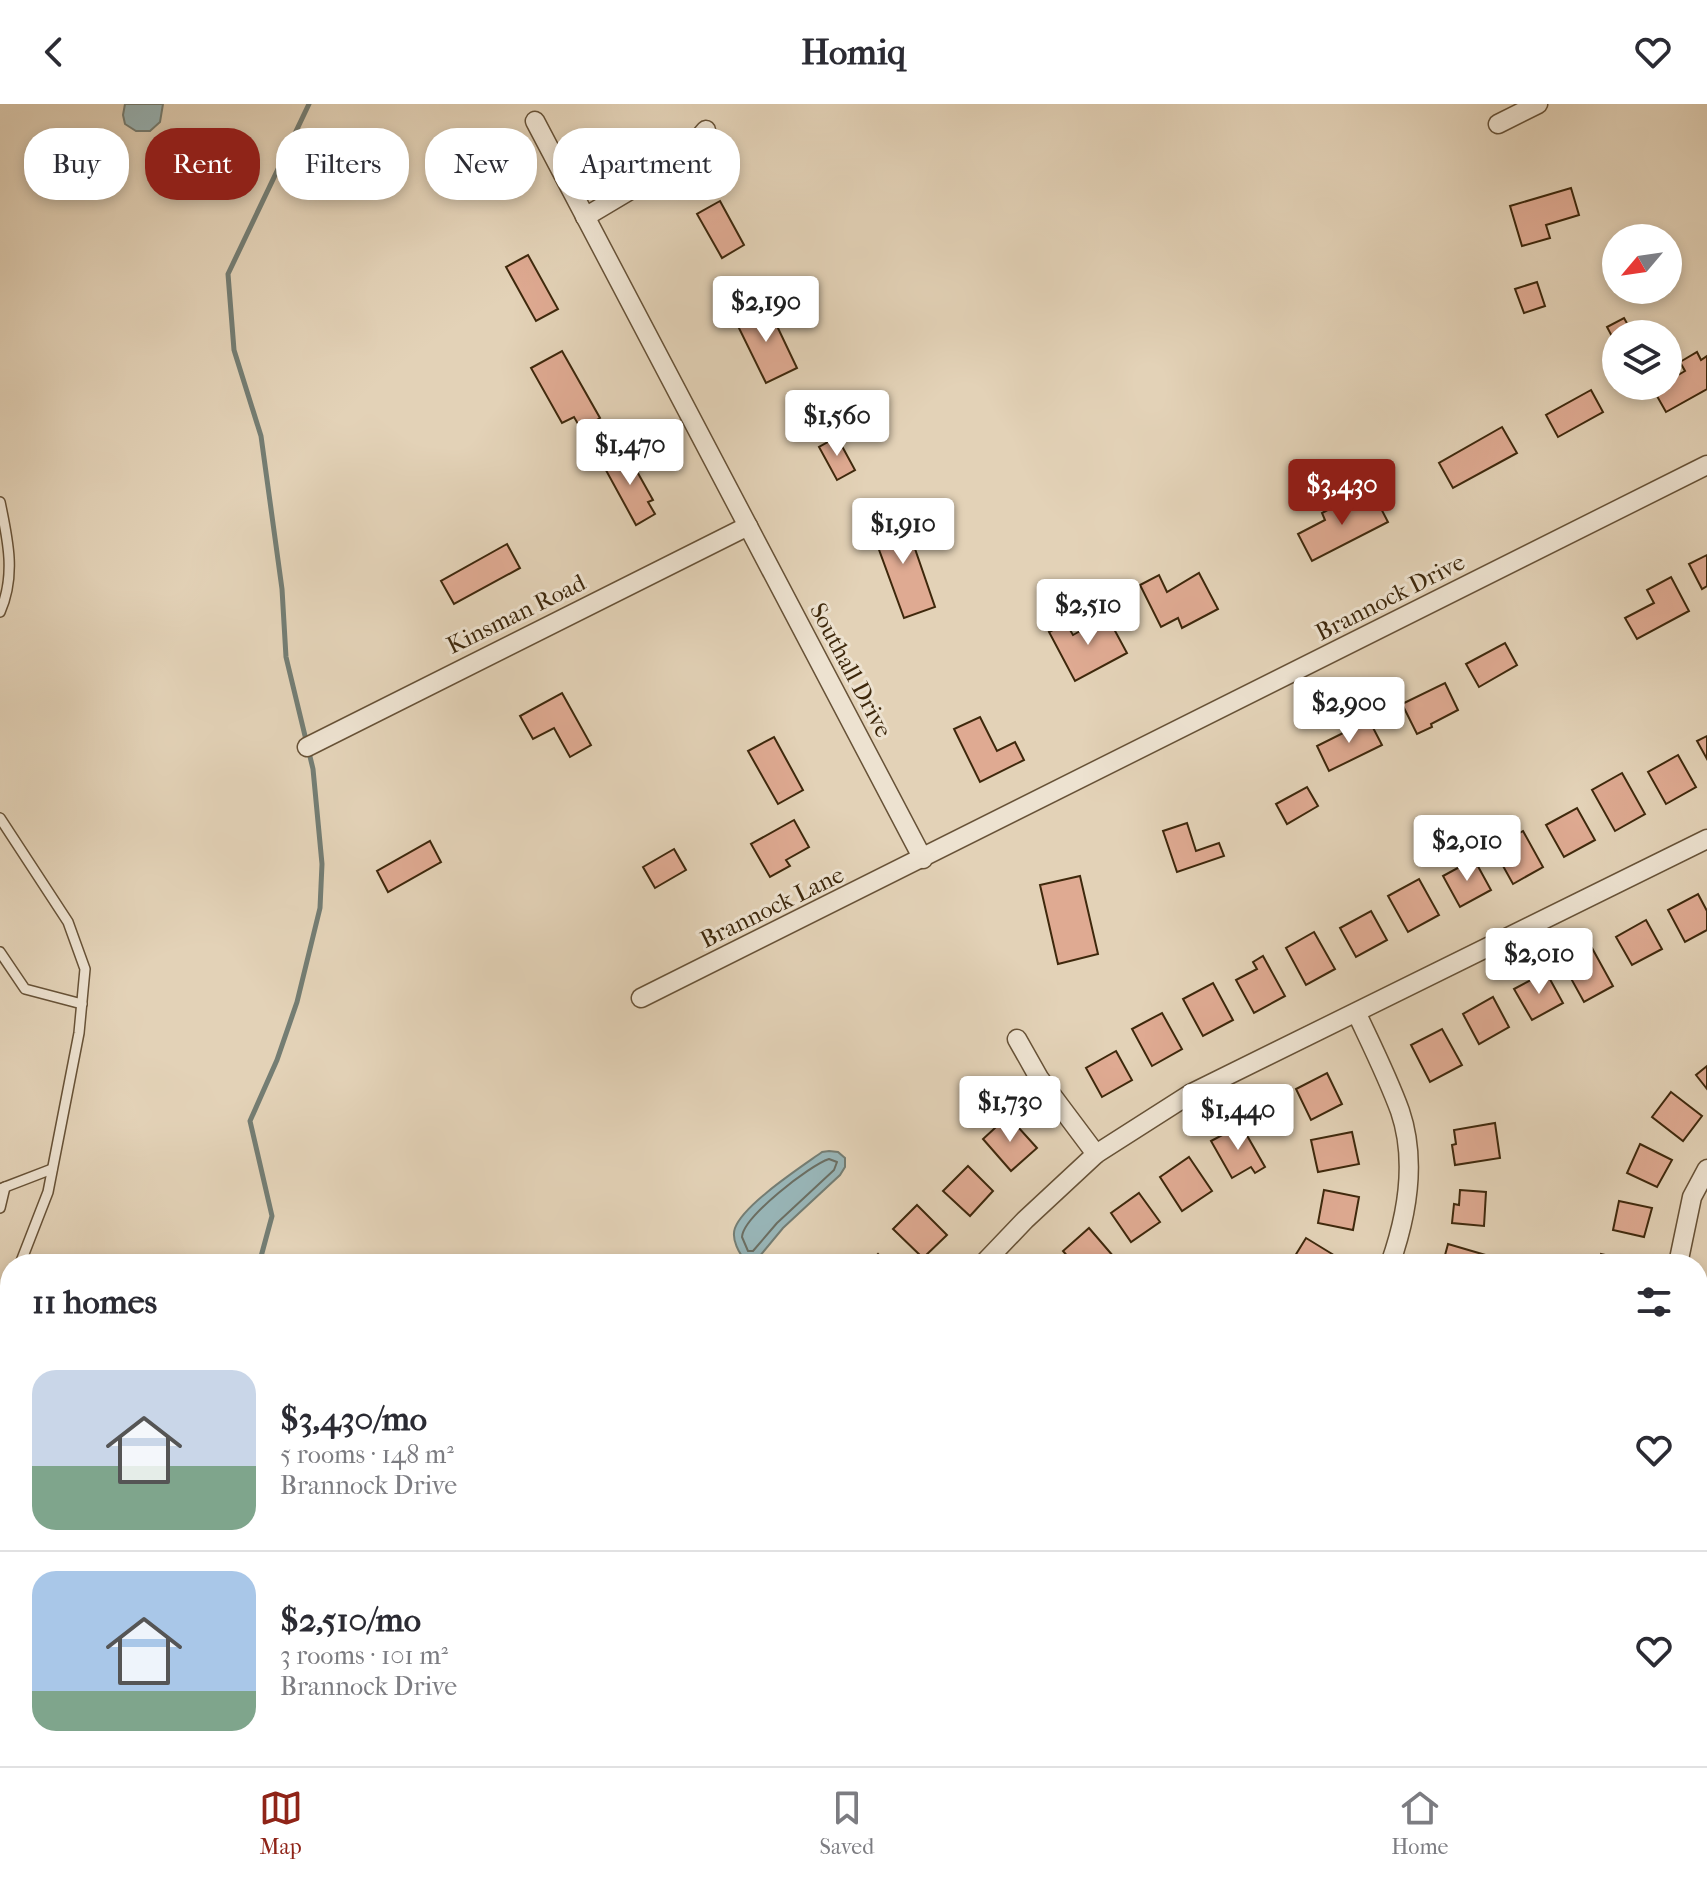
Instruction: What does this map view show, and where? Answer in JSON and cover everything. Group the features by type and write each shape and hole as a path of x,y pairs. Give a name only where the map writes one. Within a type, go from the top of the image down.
{"street":[{"path":"1498,124 1538,104"},
{"name":"Southall Drive","path":"535,121 923,859"},
{"path":"585,217 614,200"},
{"name":"Brannock Drive","path":"923,859 1707,465"},
{"name":"Kinsman Road","path":"307,747 748,526"},
{"path":"993,1254 1096,1154 1190,1094 1707,839"},
{"name":"Brannock Lane","path":"641,998 923,859"},
{"path":"1357,1014 1401,1114 1409,1169 1403,1226 1393,1254"},
{"path":"1017,1039 1039,1078 1096,1154"},
{"path":"1680,1254 1692,1197 1707,1169"}],"lane":[{"path":"0,502 8,538 9,590 0,612"},
{"path":"0,818 68,922 85,969 79,1033 48,1192 24,1254"},
{"path":"0,952 25,989 82,1004"},
{"path":"0,1208 3,1188 52,1169"}],"water":[{"path":"125,104 163,104 160,122 153,128 145,128 145,131 136,131 125,124"},
{"path":"822,1152 838,1152 845,1158 845,1167 840,1175 783,1228 761,1254 741,1254 734,1237 740,1218 774,1187"}],"building":[{"path":"1571,188 1579,215 1546,225 1550,238 1522,246 1510,206"},
{"path":"720,201 744,245 722,258 697,214"},
{"path":"528,255 558,309 536,321 506,267"},
{"path":"1537,282 1545,306 1524,313 1515,289"},
{"path":"767,305 797,368 766,383 735,320"},
{"path":"562,351 600,418 581,429 574,417 562,423 531,368"},
{"path":"1697,352 1701,360 1707,356 1707,389 1666,412 1659,400 1682,400 1682,373 1685,371 1682,361"},
{"path":"1591,390 1603,412 1558,437 1546,415"},
{"path":"1502,427 1517,453 1453,488 1439,463"},
{"path":"837,437 855,470 837,480 819,447"},
{"path":"625,450 653,500 648,502 655,514 636,525 602,463"},
{"path":"1374,495 1388,522 1312,561 1298,534 1325,520 1322,513 1337,505 1341,512"},
{"path":"903,514 935,607 904,618 870,525"},
{"path":"507,544 520,568 454,604 441,581"},
{"path":"1707,555 1707,586 1702,589 1689,564"},
{"path":"1199,573 1218,609 1182,628 1178,618 1161,627 1140,585 1159,575 1167,592"},
{"path":"1671,577 1689,611 1637,639 1625,618 1654,603 1647,590"},
{"path":"1107,616 1127,653 1075,681 1049,632 1066,623 1073,635"},
{"path":"1505,643 1517,665 1479,687 1466,664"},
{"path":"1445,683 1458,710 1417,734 1402,704"},
{"path":"562,693 591,745 570,757 554,728 533,739 520,716"},
{"path":"980,717 997,751 1015,742 1024,760 980,782 954,729"},
{"path":"1369,720 1382,745 1329,771 1317,746"},
{"path":"1707,736 1707,759 1697,741"},
{"path":"774,737 803,790 778,804 748,751"},
{"path":"1678,755 1696,787 1666,804 1648,772"},
{"path":"1622,773 1645,814 1615,831 1592,790"},
{"path":"1307,787 1318,806 1287,824 1276,804"},
{"path":"1577,808 1595,840 1564,857 1546,825"},
{"path":"794,820 809,847 786,860 790,866 770,877 751,844"},
{"path":"1187,823 1196,851 1219,843 1224,856 1177,872 1163,831"},
{"path":"1523,831 1543,867 1513,884 1493,848"},
{"path":"430,841 441,862 388,892 377,871"},
{"path":"674,849 686,870 655,888 643,867"},
{"path":"1474,859 1491,890 1460,907 1443,876"},
{"path":"1080,876 1098,954 1058,964 1040,885"},
{"path":"1419,879 1439,915 1408,932 1388,896"},
{"path":"1698,894 1707,911 1707,930 1685,942 1668,910"},
{"path":"1371,911 1387,940 1356,957 1340,928"},
{"path":"1646,920 1662,949 1632,965 1616,937"},
{"path":"1314,932 1335,969 1306,985 1286,948"},
{"path":"1592,948 1613,986 1584,1002 1563,964"},
{"path":"1263,956 1285,996 1254,1013 1236,980 1257,969 1253,962"},
{"path":"1546,972 1563,1003 1532,1020 1514,989"},
{"path":"1213,983 1233,1020 1203,1036 1183,999"},
{"path":"1493,997 1509,1027 1479,1044 1463,1014"},
{"path":"1162,1013 1182,1049 1152,1066 1132,1029"},
{"path":"1442,1029 1462,1065 1430,1082 1411,1045"},
{"path":"1116,1051 1132,1080 1102,1097 1086,1068"},
{"path":"1707,1066 1707,1089 1696,1075"},
{"path":"1327,1073 1342,1104 1311,1120 1296,1089"},
{"path":"1671,1092 1702,1116 1683,1141 1652,1117"},
{"path":"1008,1116 1037,1148 1011,1171 983,1139"},
{"path":"1495,1123 1500,1158 1455,1165 1452,1145 1456,1144 1454,1130"},
{"path":"1241,1125 1265,1167 1255,1173 1251,1167 1232,1178 1211,1141"},
{"path":"1352,1132 1359,1164 1318,1172 1311,1140"},
{"path":"1640,1144 1672,1160 1657,1187 1627,1173"},
{"path":"1189,1157 1212,1191 1182,1211 1160,1177"},
{"path":"968,1166 993,1191 970,1216 943,1191"},
{"path":"1324,1190 1359,1197 1353,1230 1318,1223"},
{"path":"1460,1190 1486,1192 1484,1226 1452,1223 1454,1204 1459,1205"},
{"path":"1139,1193 1160,1222 1131,1242 1111,1213"},
{"path":"1619,1201 1652,1208 1644,1237 1613,1230"},
{"path":"917,1205 947,1235 927,1254 919,1254 893,1229"},
{"path":"1089,1228 1111,1254 1066,1254 1063,1251"},
{"path":"1306,1238 1332,1254 1296,1254"},
{"path":"1448,1244 1482,1254 1445,1254"}],"waterway":[{"path":"262,1254 272,1216 250,1121 277,1060 297,1002 320,908 322,864 313,769 286,657 282,589 261,436 234,350 228,274 309,104"}]}
